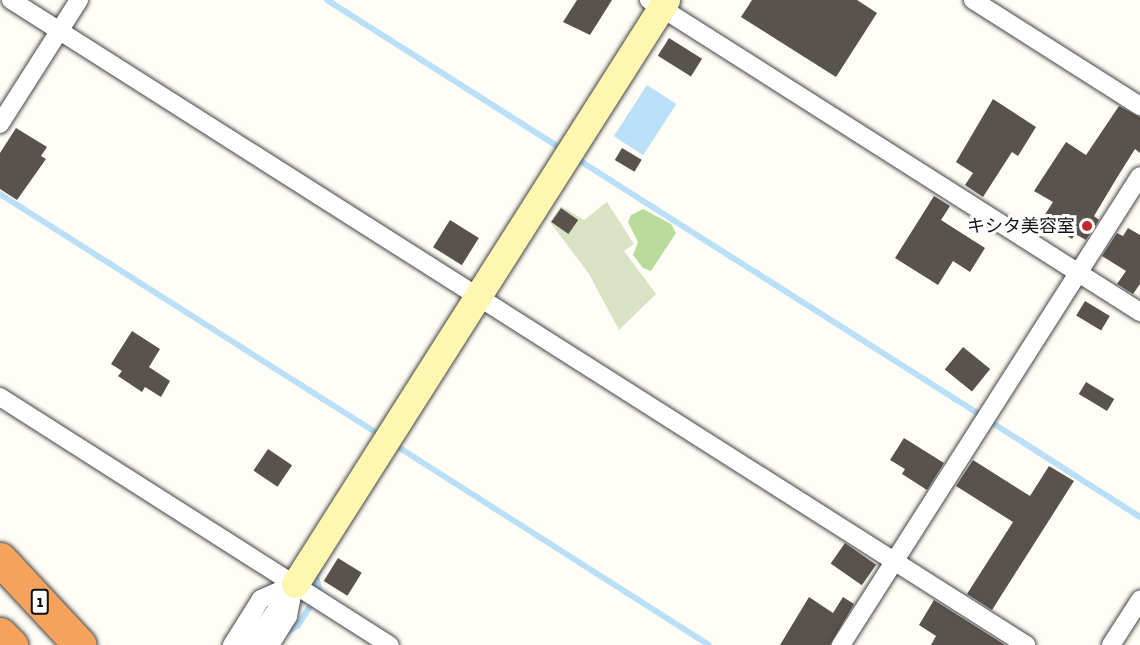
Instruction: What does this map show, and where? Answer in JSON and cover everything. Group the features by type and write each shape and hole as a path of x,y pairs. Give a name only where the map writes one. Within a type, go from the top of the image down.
{"highway":[{"name":"1","path":"0,559 80,645"},
{"path":"0,633 11,645"}],"street":[{"path":"11,0 1026,645"},
{"path":"0,124 79,0"},
{"path":"973,0 1140,106"},
{"path":"251,645 295,584 478,296 659,2 1140,312"},
{"path":"842,645 1140,176"},
{"path":"0,397 390,645"},
{"path":"232,645 261,599 295,584"},
{"path":"270,645 288,616 295,584"},
{"path":"1111,645 1140,600"}],"green space":[{"path":"607,202 634,244 624,251 656,294 619,330 589,274 550,222 561,206 584,220"},
{"path":"643,209 671,224 676,233 651,271 643,268 633,255 638,242 628,222 631,215"}],"water":[{"path":"647,85 676,104 643,155 614,136"}],"building":[{"path":"577,0 612,0 590,35 563,22"},
{"path":"752,0 857,0 877,13 836,77 741,17"},
{"path":"669,38 702,59 691,76 658,56"},
{"path":"993,99 1036,127 1018,156 1012,152 983,197 965,185 973,173 956,162"},
{"path":"1119,106 1140,117 1140,153 1135,149 1118,176 1094,216 1099,220 1086,240 1075,234 1072,239 1042,219 1053,202 1034,191 1066,142 1086,155"},
{"path":"16,128 47,147 41,156 46,159 17,200 0,189 0,153"},
{"path":"622,148 642,160 635,172 615,160"},
{"path":"934,196 950,206 941,220 985,248 970,272 953,261 938,285 895,258"},
{"path":"561,208 578,220 568,234 551,222"},
{"path":"450,220 479,238 462,265 433,247"},
{"path":"1128,228 1140,235 1140,284 1133,294 1117,284 1126,271 1102,256 1117,233 1123,236"},
{"path":"1085,301 1110,316 1101,331 1076,316"},
{"path":"132,331 160,349 149,367 170,381 161,397 145,387 142,392 118,376 122,371 111,364"},
{"path":"963,347 990,369 972,392 945,370"},
{"path":"1086,382 1114,399 1107,411 1079,394"},
{"path":"904,438 944,463 927,490 902,474 905,469 890,460"},
{"path":"268,449 292,465 278,487 253,471"},
{"path":"973,460 1030,496 1049,466 1074,481 992,610 967,594 1013,522 956,486"},
{"path":"845,543 876,565 862,585 831,563"},
{"path":"338,558 362,573 347,596 324,581"},
{"path":"809,597 833,613 843,597 854,604 830,645 780,645"},
{"path":"934,600 1005,645 931,645 936,636 919,625"}],"waterway":[{"path":"327,0 560,148"},
{"path":"577,159 979,414"},
{"path":"0,194 378,434"},
{"path":"991,422 1140,517"},
{"path":"395,445 709,645"},
{"path":"319,570 316,576 319,589"},
{"path":"287,632 298,625 311,605"}],"place":[{"name":"キシタ美容室","path":"1087,226"}]}
